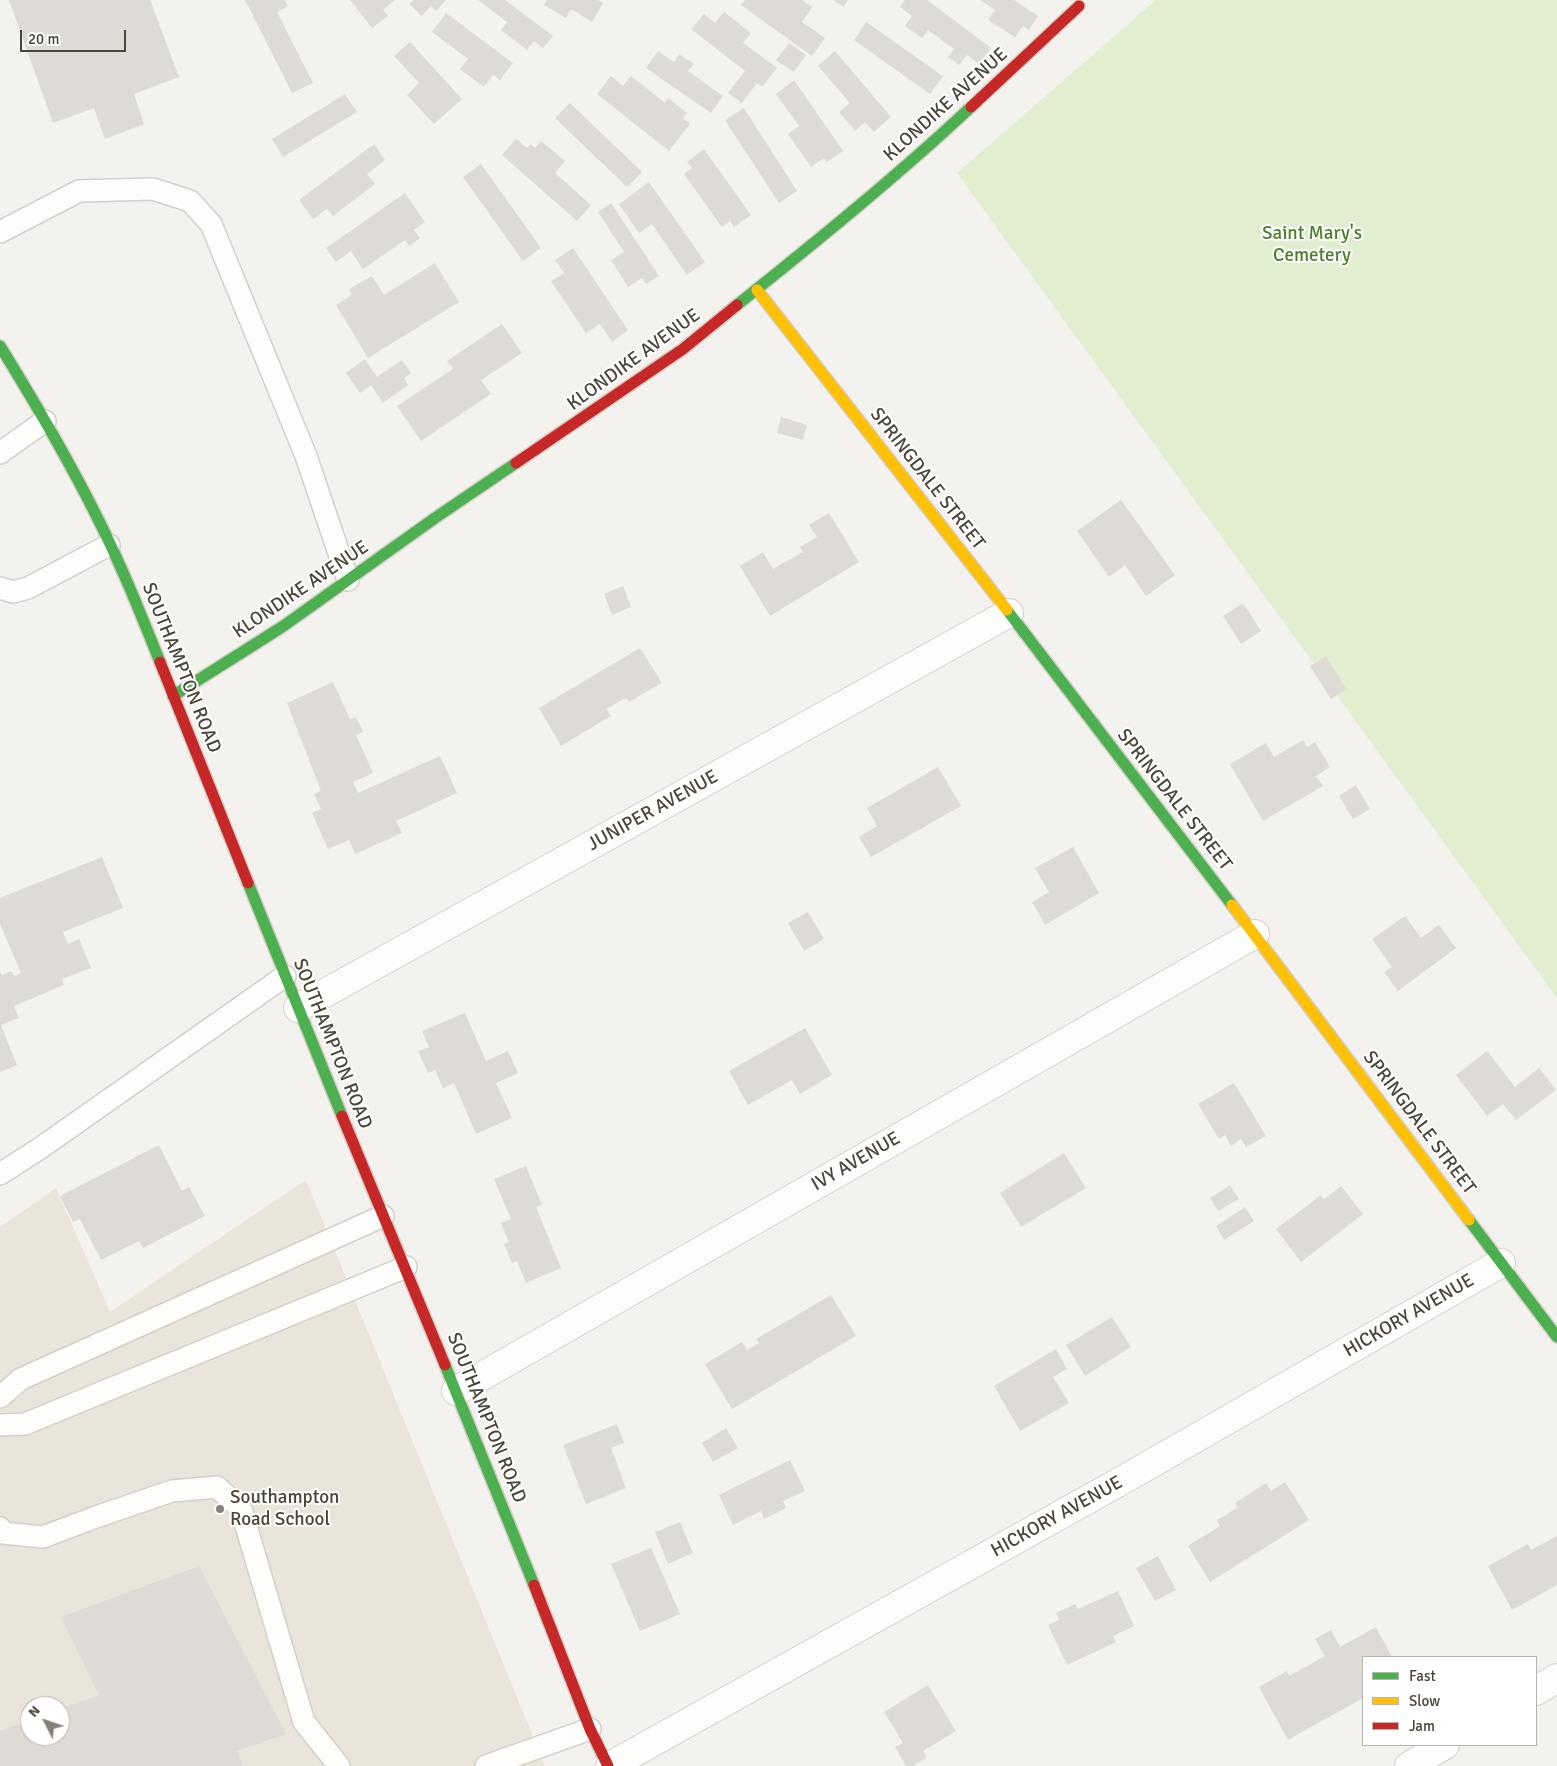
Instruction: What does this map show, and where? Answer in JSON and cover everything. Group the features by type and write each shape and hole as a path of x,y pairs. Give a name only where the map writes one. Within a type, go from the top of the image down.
{"street":[{"name":"KLONDIKE AVENUE","path":"173,696 282,627 435,518 675,354 757,290 930,146 1080,6"},
{"name":"SPRINGDALE STREET","path":"757,290 1009,613 1255,934 1557,1337"},
{"name":"SOUTHAMPTON ROAD","path":"0,346 73,471 140,612 285,976 456,1391 590,1729 609,1766"},
{"name":"JUNIPER AVENUE","path":"298,1008 1009,613"},
{"name":"IVY AVENUE","path":"456,1391 1255,934"},
{"name":"HICKORY AVENUE","path":"609,1766 1112,1486 1501,1263"},
{"path":"1537,1690 1557,1678"},
{"path":"1409,1766 1442,1746"}],"lane":[{"path":"0,232 79,190 153,189 190,201 211,224 306,456 348,580"},
{"path":"0,453 45,421"},
{"path":"0,588 12,592 28,588 109,545"},
{"path":"0,1174 47,1144 285,976"},
{"path":"0,1397 21,1379 383,1216"},
{"path":"0,1425 25,1424 406,1267"},
{"path":"0,1528 3,1533 44,1537 172,1491 217,1487 240,1509 304,1722 339,1766"},
{"path":"486,1766 590,1729"}],"shaded area":[{"name":"Southampton Road School","path":"306,1180 545,1766 0,1766 0,1227 56,1188 110,1312"}],"green space":[{"name":"Saint Mary's Cemetery","path":"1156,0 1557,0 1557,998 957,173"}],"building":[{"path":"9,0 150,0 179,77 134,94 144,124 105,139 94,108 53,123"},
{"path":"245,0 285,0 288,6 277,12 313,83 292,93"},
{"path":"350,0 395,0 383,10 388,16 372,28"},
{"path":"413,0 446,0 436,11 431,6 422,16 409,4"},
{"path":"478,0 505,0 553,36 543,48 534,41 527,50 501,30 507,22"},
{"path":"547,0 598,0 603,3 592,22 571,9 566,18 544,5"},
{"path":"745,0 802,0 812,7 802,22 825,38 812,56 741,5"},
{"path":"833,0 848,0 844,7"},
{"path":"905,0 927,0 991,48 979,64 967,55 959,65 948,57 954,49 928,30 922,38 905,26 912,16 900,7"},
{"path":"980,0 1014,0 1038,16 1029,30 1023,26 1015,37 988,20 995,10"},
{"path":"724,12 751,33 743,43 777,68 762,87 757,83 742,103 728,93 745,71 691,29 704,14 715,23"},
{"path":"446,13 513,63 500,80 493,75 484,87 460,69 468,59 432,32"},
{"path":"866,22 943,76 930,94 854,40"},
{"path":"410,42 462,99 434,124 407,95 419,83 394,56"},
{"path":"789,43 806,55 794,72 776,60"},
{"path":"658,51 674,62 679,54 694,64 688,71 723,96 711,113 646,68"},
{"path":"835,51 891,117 874,132 865,122 855,131 839,112 850,103 818,66"},
{"path":"611,76 623,86 631,76 665,103 668,98 687,113 683,118 690,124 669,151 597,94"},
{"path":"794,80 843,151 827,162 824,158 811,167 788,134 799,126 776,94"},
{"path":"345,94 357,112 283,157 272,139"},
{"path":"570,103 642,172 627,187 555,118"},
{"path":"744,108 797,191 779,203 725,120"},
{"path":"516,139 527,148 531,144 535,148 541,141 565,161 555,173 591,205 577,221 502,155"},
{"path":"374,144 385,160 367,174 375,184 333,216 327,209 313,219 299,200"},
{"path":"704,149 751,215 734,227 730,221 722,227 684,174 692,168 687,162"},
{"path":"481,164 541,248 523,261 463,177"},
{"path":"649,182 705,262 687,275 652,224 639,233 619,204"},
{"path":"405,193 425,222 414,230 420,238 409,246 405,240 363,269 351,251 336,262 326,248"},
{"path":"611,203 659,276 646,284 642,278 628,287 611,260 624,252 598,212"},
{"path":"573,248 628,330 612,342 600,324 586,333 551,281 564,273 555,260"},
{"path":"435,263 459,302 368,358 336,305 352,295 349,289 372,276 384,295"},
{"path":"502,324 522,353 481,380 491,394 421,441 397,406 453,369 447,361"},
{"path":"365,359 377,377 402,360 411,373 404,378 408,385 383,403 371,385 360,393 346,373"},
{"path":"781,417 807,425 803,440 777,433"},
{"path":"1121,500 1175,575 1146,596 1125,565 1109,577 1077,531"},
{"path":"829,513 859,562 770,616 740,566 763,552 773,569 803,552 800,547 817,537 809,525"},
{"path":"623,586 631,607 612,615 604,594"},
{"path":"1243,603 1261,631 1241,644 1223,616"},
{"path":"640,648 662,683 629,702 626,698 606,709 611,716 561,746 539,708"},
{"path":"1326,656 1346,689 1331,699 1310,666"},
{"path":"333,682 350,719 356,717 363,732 356,735 373,773 353,782 358,793 440,756 457,793 396,821 402,833 355,854 349,840 328,849 312,813 321,809 314,794 321,791 287,703"},
{"path":"1303,740 1307,747 1315,742 1330,767 1316,776 1323,786 1263,821 1230,764 1266,743 1274,757"},
{"path":"938,767 961,806 871,857 859,837 877,826 867,808"},
{"path":"1356,785 1370,809 1353,819 1339,796"},
{"path":"1073,847 1099,893 1045,925 1032,902 1049,892 1035,868"},
{"path":"102,857 123,908 63,932 68,944 79,939 91,968 62,979 64,985 14,1006 19,1018 1,1025 17,1065 0,1072 0,971 2,975 11,971 14,976 21,973 0,924 0,898"},
{"path":"808,912 824,939 804,951 788,923"},
{"path":"1405,916 1421,938 1439,925 1456,948 1398,991 1384,972 1392,967 1372,939"},
{"path":"465,1013 486,1061 508,1051 518,1073 496,1083 512,1118 476,1134 454,1083 443,1088 435,1070 428,1073 418,1051 429,1047 422,1031"},
{"path":"805,1028 832,1075 800,1094 792,1080 748,1105 729,1071"},
{"path":"1487,1051 1515,1087 1539,1068 1556,1090 1516,1120 1503,1104 1487,1116 1456,1075"},
{"path":"1234,1083 1266,1136 1246,1147 1241,1139 1231,1146 1225,1135 1219,1139 1198,1104"},
{"path":"159,1145 182,1191 189,1187 205,1216 143,1248 139,1241 101,1260 80,1219 73,1222 60,1196"},
{"path":"1064,1153 1086,1188 1021,1227 1000,1193"},
{"path":"526,1166 542,1205 536,1207 561,1268 526,1283 517,1261 512,1263 504,1244 509,1242 501,1223 511,1219 494,1179"},
{"path":"1230,1185 1239,1199 1218,1211 1210,1198"},
{"path":"1341,1186 1363,1214 1301,1262 1276,1229 1321,1195 1324,1199"},
{"path":"1245,1207 1254,1221 1224,1240 1216,1226"},
{"path":"831,1295 856,1336 732,1409 705,1364 742,1342 747,1350 759,1343 756,1339"},
{"path":"1112,1317 1131,1347 1085,1376 1066,1345"},
{"path":"1056,1349 1067,1369 1053,1377 1069,1403 1020,1431 994,1386"},
{"path":"617,1424 624,1443 611,1448 626,1488 586,1504 563,1445"},
{"path":"726,1428 738,1448 713,1462 702,1443"},
{"path":"790,1460 805,1491 783,1501 786,1508 764,1519 761,1511 733,1525 719,1495"},
{"path":"1285,1482 1309,1520 1210,1582 1188,1546 1220,1526 1217,1520 1237,1508 1235,1503 1266,1483 1271,1491"},
{"path":"680,1522 693,1553 668,1564 655,1532"},
{"path":"1557,1536 1557,1585 1512,1610 1488,1566 1528,1544 1531,1550"},
{"path":"651,1548 680,1614 640,1631 611,1564"},
{"path":"1158,1556 1176,1590 1155,1601 1136,1568"},
{"path":"199,1566 286,1734 237,1751 243,1766 0,1766 0,1731 20,1724 20,1746 70,1746 70,1705 99,1695 61,1617"},
{"path":"1118,1591 1134,1626 1113,1636 1116,1642 1067,1665 1048,1625 1059,1620 1056,1613 1075,1604 1078,1609"},
{"path":"1376,1627 1391,1656 1362,1656 1362,1699 1288,1740 1259,1687 1287,1671 1289,1676 1325,1656 1315,1639 1331,1630 1340,1647"},
{"path":"928,1685 956,1731 923,1751 927,1757 913,1766 906,1766 895,1747 903,1743 884,1712"}],"traffic: fast":[{"path":"737,305 885,184 971,107"},
{"path":"0,346 50,429 96,515 122,569 160,662"},
{"path":"173,696 282,627 516,463"},
{"path":"1007,610 1232,905"},
{"path":"248,883 342,1116"},
{"path":"1469,1220 1557,1337"},
{"path":"445,1365 534,1585"}],"traffic: slow":[{"path":"757,290 1007,610"},
{"path":"1232,905 1469,1220"}],"traffic: jam":[{"path":"971,107 1079,6"},
{"path":"516,463 683,349 737,305"},
{"path":"160,662 248,883"},
{"path":"342,1116 445,1365"},
{"path":"534,1585 590,1729 608,1766"}],"place":[{"name":"Southampton Road School","path":"220,1509"}]}
